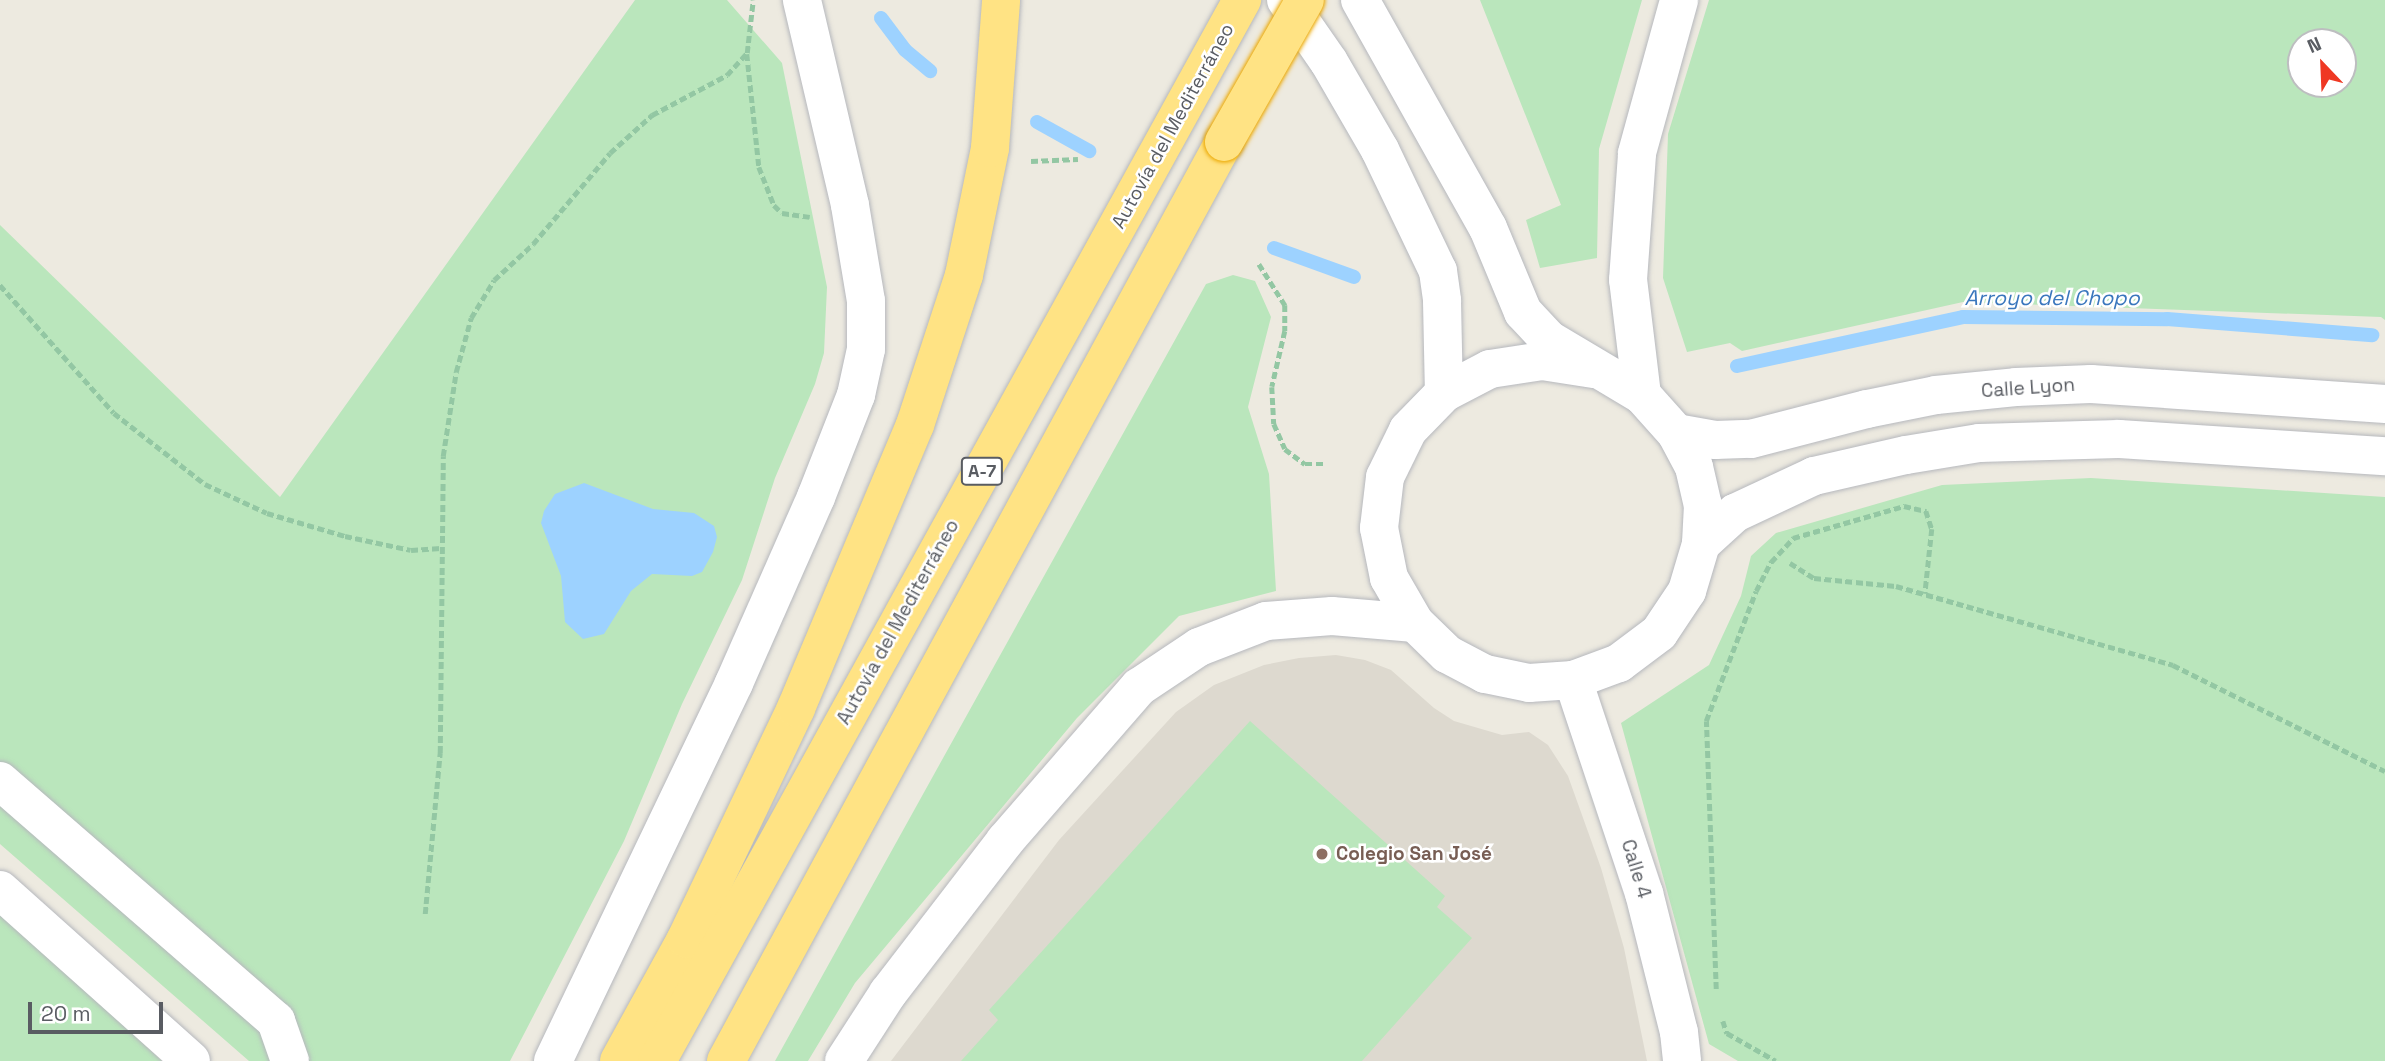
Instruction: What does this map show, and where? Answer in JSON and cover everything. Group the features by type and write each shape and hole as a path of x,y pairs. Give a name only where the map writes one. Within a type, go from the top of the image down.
{"highway":[{"path":"619,1061 686,939 796,708 915,425 964,275 990,148 1000,0"},
{"name":"Autovía del Mediterráneo","path":"657,1061 1242,0"},
{"name":"A-7","path":"726,1061 1224,142 1305,0"}],"street":[{"path":"554,1061 750,648 856,395 866,349 866,301 850,205 802,0"},
{"path":"1286,0 1329,62 1374,139 1438,271 1442,301 1444,393"},
{"path":"1360,0 1488,228 1523,312 1548,340 1593,369 1642,395 1676,433 1694,467 1703,505 1701,544 1687,591 1659,633 1619,663 1573,680 1529,683 1485,674 1447,654 1415,623 1389,578 1379,528 1385,477 1408,430 1444,393 1490,369 1542,361 1593,369"},
{"path":"1642,395 1628,280 1637,153 1679,0"},
{"name":"Calle Lyon","path":"1676,433 1715,440 1751,439 1867,409 1936,396 2054,385 2091,384 2385,404"},
{"path":"1701,544 1735,513 1814,476 1906,455 1979,443 2119,439 2385,456"},
{"path":"844,1061 888,993 1005,841 1139,687 1199,647 1266,621 1332,615 1415,623"},
{"name":"Calle 4","path":"1573,680 1644,893 1679,1032 1682,1061"},
{"path":"0,780 276,1021 290,1061"},
{"path":"0,890 191,1061"}],"path":[{"path":"753,0 747,53 760,167 774,205 782,213 811,217"},
{"path":"425,914 440,754 443,456 456,372 471,318 494,280 548,227 610,153 652,114 727,75 747,53"},
{"path":"1020,162 1058,157 1078,159"},
{"path":"1259,264 1285,305 1285,331 1272,387 1274,424 1285,449 1305,464 1326,464"},
{"path":"0,285 114,412 205,484 267,513 345,537 411,550 441,548"},
{"path":"1717,996 1713,975 1706,721 1756,591 1770,562 1793,538 1904,506 1926,511 1932,529 1925,594"},
{"path":"1790,563 1814,578 1896,586 2173,664 2385,771"},
{"path":"1723,1020 1727,1032 1776,1061"}],"shaded area":[{"name":"Colegio San José","path":"1336,655 1365,660 1391,670 1434,708 1454,721 1502,735 1529,732 1548,745 1568,776 1601,868 1624,948 1647,1061 891,1061 1059,840 1176,712 1214,685 1264,665 1299,658"}],"green space":[{"path":"635,0 727,0 782,63 827,287 824,353 815,384 775,478 742,580 682,704 624,841 510,1061 249,1061 0,844 0,225 280,497"},
{"path":"1480,0 1642,0 1599,149 1597,258 1540,268 1526,220 1561,205"},
{"path":"1709,0 2385,0 2385,320 2381,317 1963,302 1742,351 1730,343 1687,352 1663,278 1668,134"},
{"path":"1233,275 1255,281 1271,317 1248,407 1269,474 1276,591 1179,616 1077,718 855,983 808,1061 775,1061 1206,284"},
{"path":"2091,478 2385,497 2385,1061 1738,1061 1709,1044 1621,723 1709,665 1741,596 1751,556 1776,533 1942,485"},
{"path":"1250,721 1445,896 1437,907 1472,938 1362,1061 961,1061 998,1020 989,1010"},
{"path":"0,912 162,1061 0,1061"}],"water":[{"path":"584,483 653,509 694,513 714,526 717,537 713,552 702,572 692,576 652,574 631,591 604,634 583,639 565,622 561,576 541,523 544,511 555,494"}],"waterway":[{"name":"Arroyo del Chopo","path":"881,18 905,50 930,71"},
{"name":"Arroyo del Chopo","path":"1037,122 1089,151"},
{"name":"Arroyo del Chopo","path":"1274,248 1354,277"},
{"name":"Arroyo del Chopo","path":"1737,366 1963,317 2167,319 2372,335"}],"place":[{"name":"Colegio San José","path":"1322,854"}]}
